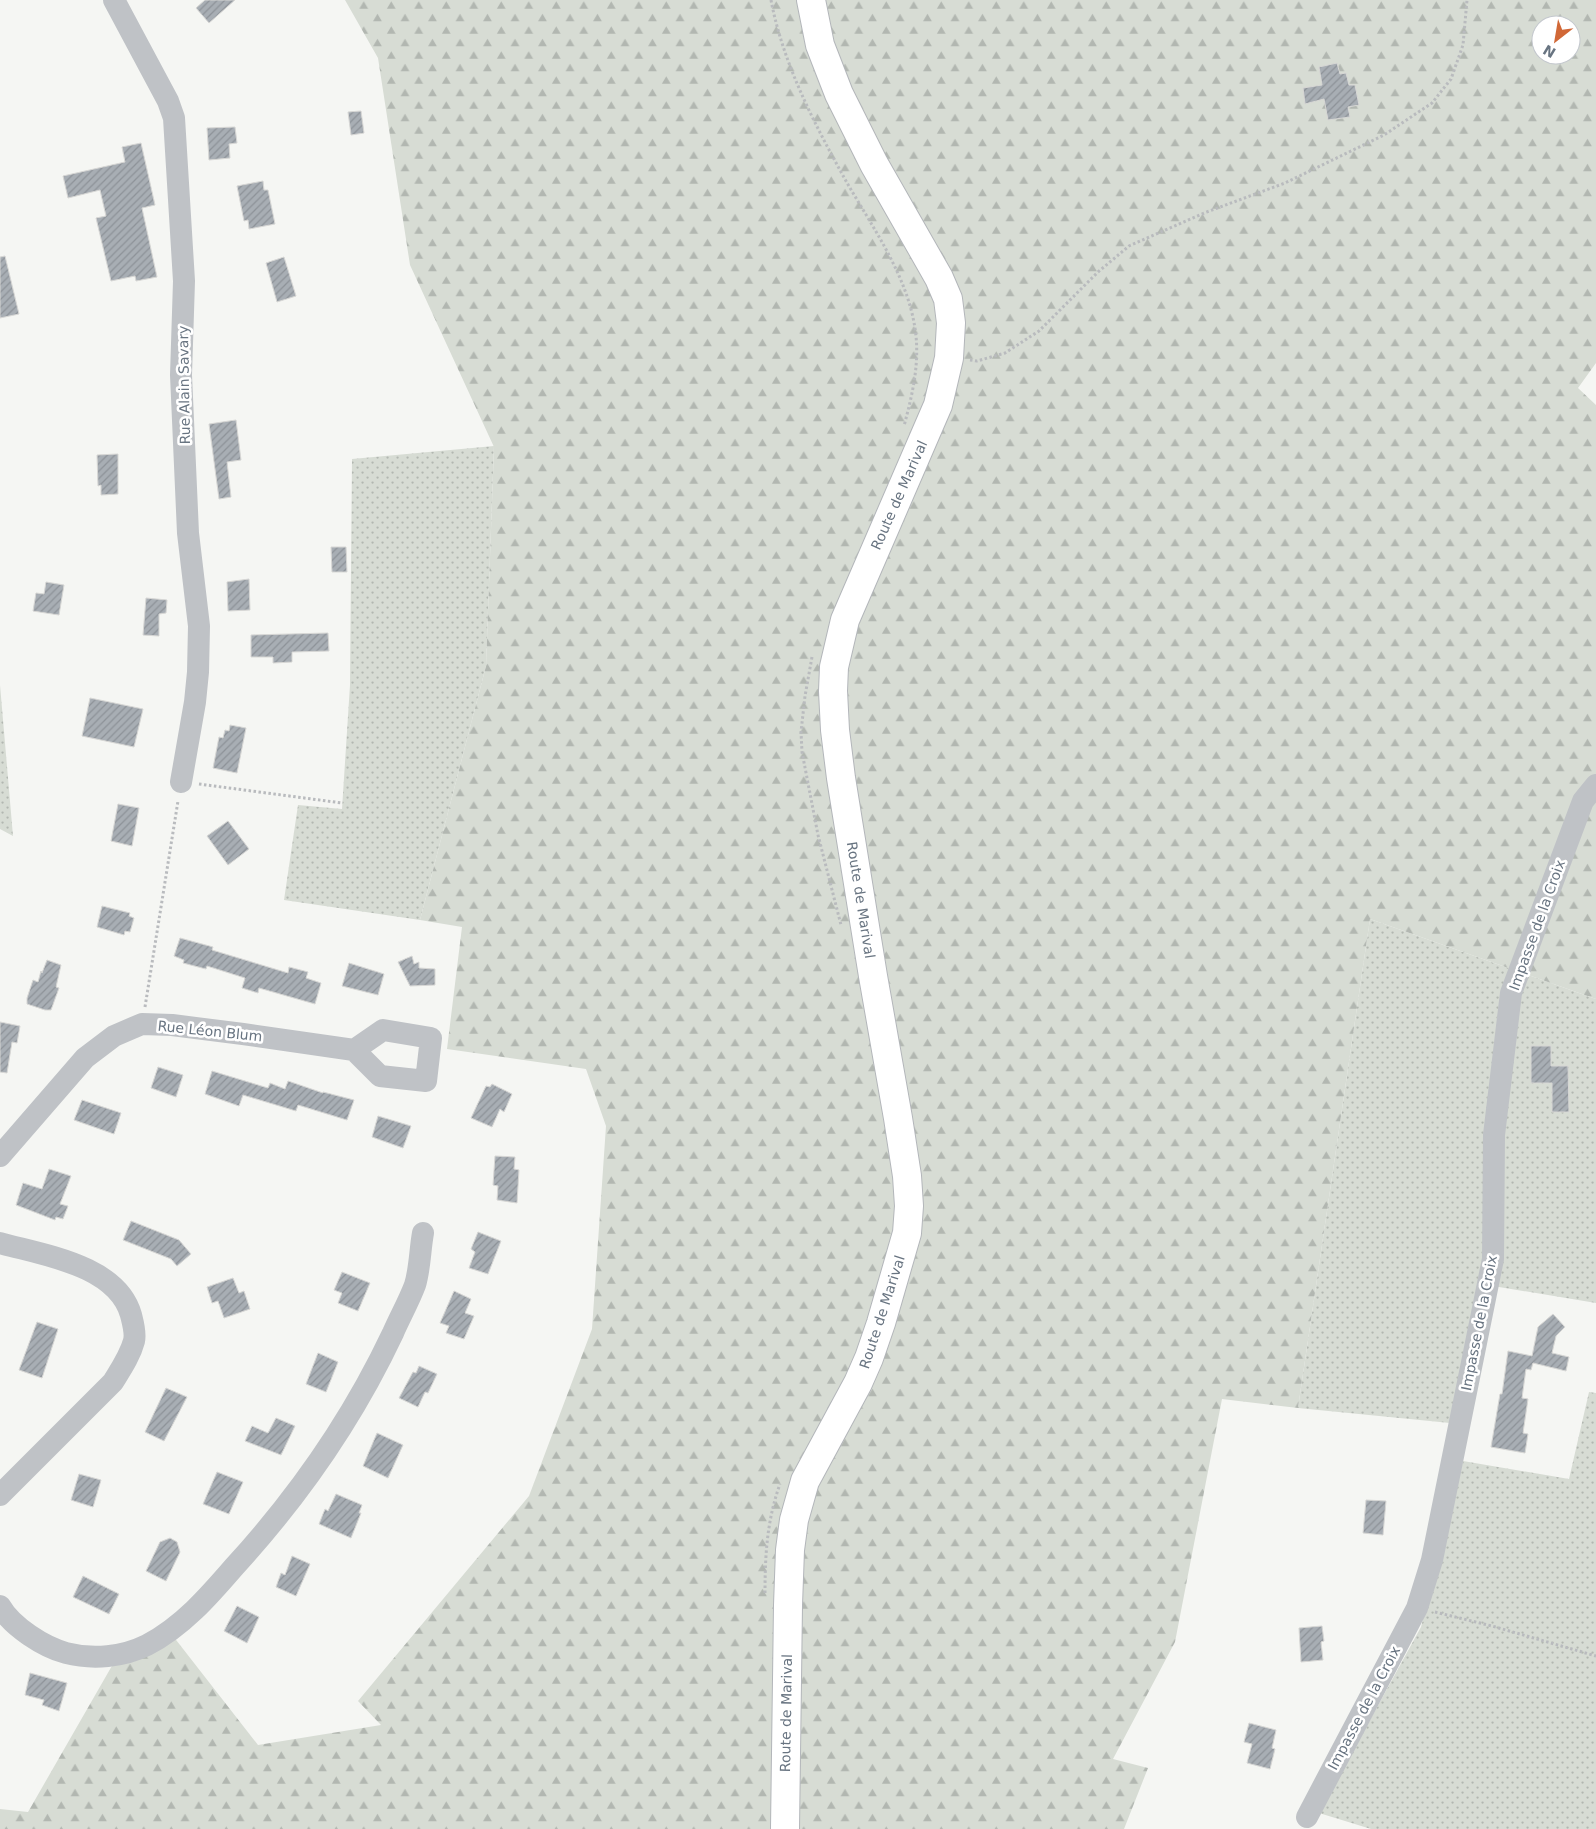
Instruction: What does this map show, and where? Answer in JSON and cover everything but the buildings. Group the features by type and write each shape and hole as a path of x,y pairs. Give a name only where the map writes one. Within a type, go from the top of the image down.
{"main road":[{"name":"Route de Marival","path":"785,1829 788,1587 794,1520 798,1500 808,1474 850,1398 869,1358 904,1242 909,1206 907,1176 898,1118 841,778 835,730 834,667 845,620 938,405 950,358 952,322 948,299 939,278 874,164 839,94 820,45 812,0"}],"street":[{"name":"Rue Alain Savary","path":"114,0 168,101 174,118 184,282 182,375 188,533 199,626 195,702 181,782"},
{"name":"Impasse de la Croix","path":"1307,1817 1417,1608 1432,1560 1493,1259 1494,1136 1511,993 1583,800 1596,785"},
{"name":"Rue Léon Blum","path":"0,1156 84,1058 114,1036 142,1024 172,1025 354,1050"},
{"path":"0,1606 4,1613 23,1631 52,1649 82,1657 116,1656 146,1645 177,1626 217,1586 265,1533 306,1481 349,1415 379,1363 415,1284 423,1233"},
{"path":"0,1243 78,1265 97,1274 115,1288 128,1304 135,1339 126,1360 113,1382 0,1495"}],"path":[{"path":"771,0 781,45 796,81 828,147 898,271 911,311 916,335 916,368 902,432"},
{"path":"950,358 977,361 1005,353 1039,331 1098,272 1129,246 1204,213 1285,183 1384,135 1432,103 1451,79 1463,45 1467,0"},
{"path":"812,656 801,732 802,752 818,835 842,927"},
{"path":"142,1024 181,782 342,803"},
{"path":"765,1602 768,1531 772,1506 781,1480"},
{"path":"1417,1608 1492,1626 1596,1656"}],"green space":[{"path":"345,0 1596,0 1596,363 1578,388 1596,405 1596,999 1370,919 1298,1408 1222,1399 1175,1642 1113,1759 1148,1768 1124,1829 0,1829 0,1809 28,1812 113,1664 173,1636 258,1745 381,1725 358,1701 529,1496 592,1329 606,1126 586,1069 447,1049 462,927 420,920 486,666 494,447 410,265 378,58"},
{"path":"494,446 486,666 420,920 284,900 298,805 342,809 350,685 352,459"},
{"path":"0,685 13,836 0,829"},
{"path":"1370,919 1596,999 1596,1303 1481,1284 1450,1423 1298,1408"},
{"path":"1589,1392 1596,1393 1596,1829 1371,1829 1319,1813 1421,1627 1463,1461 1569,1479"}]}
